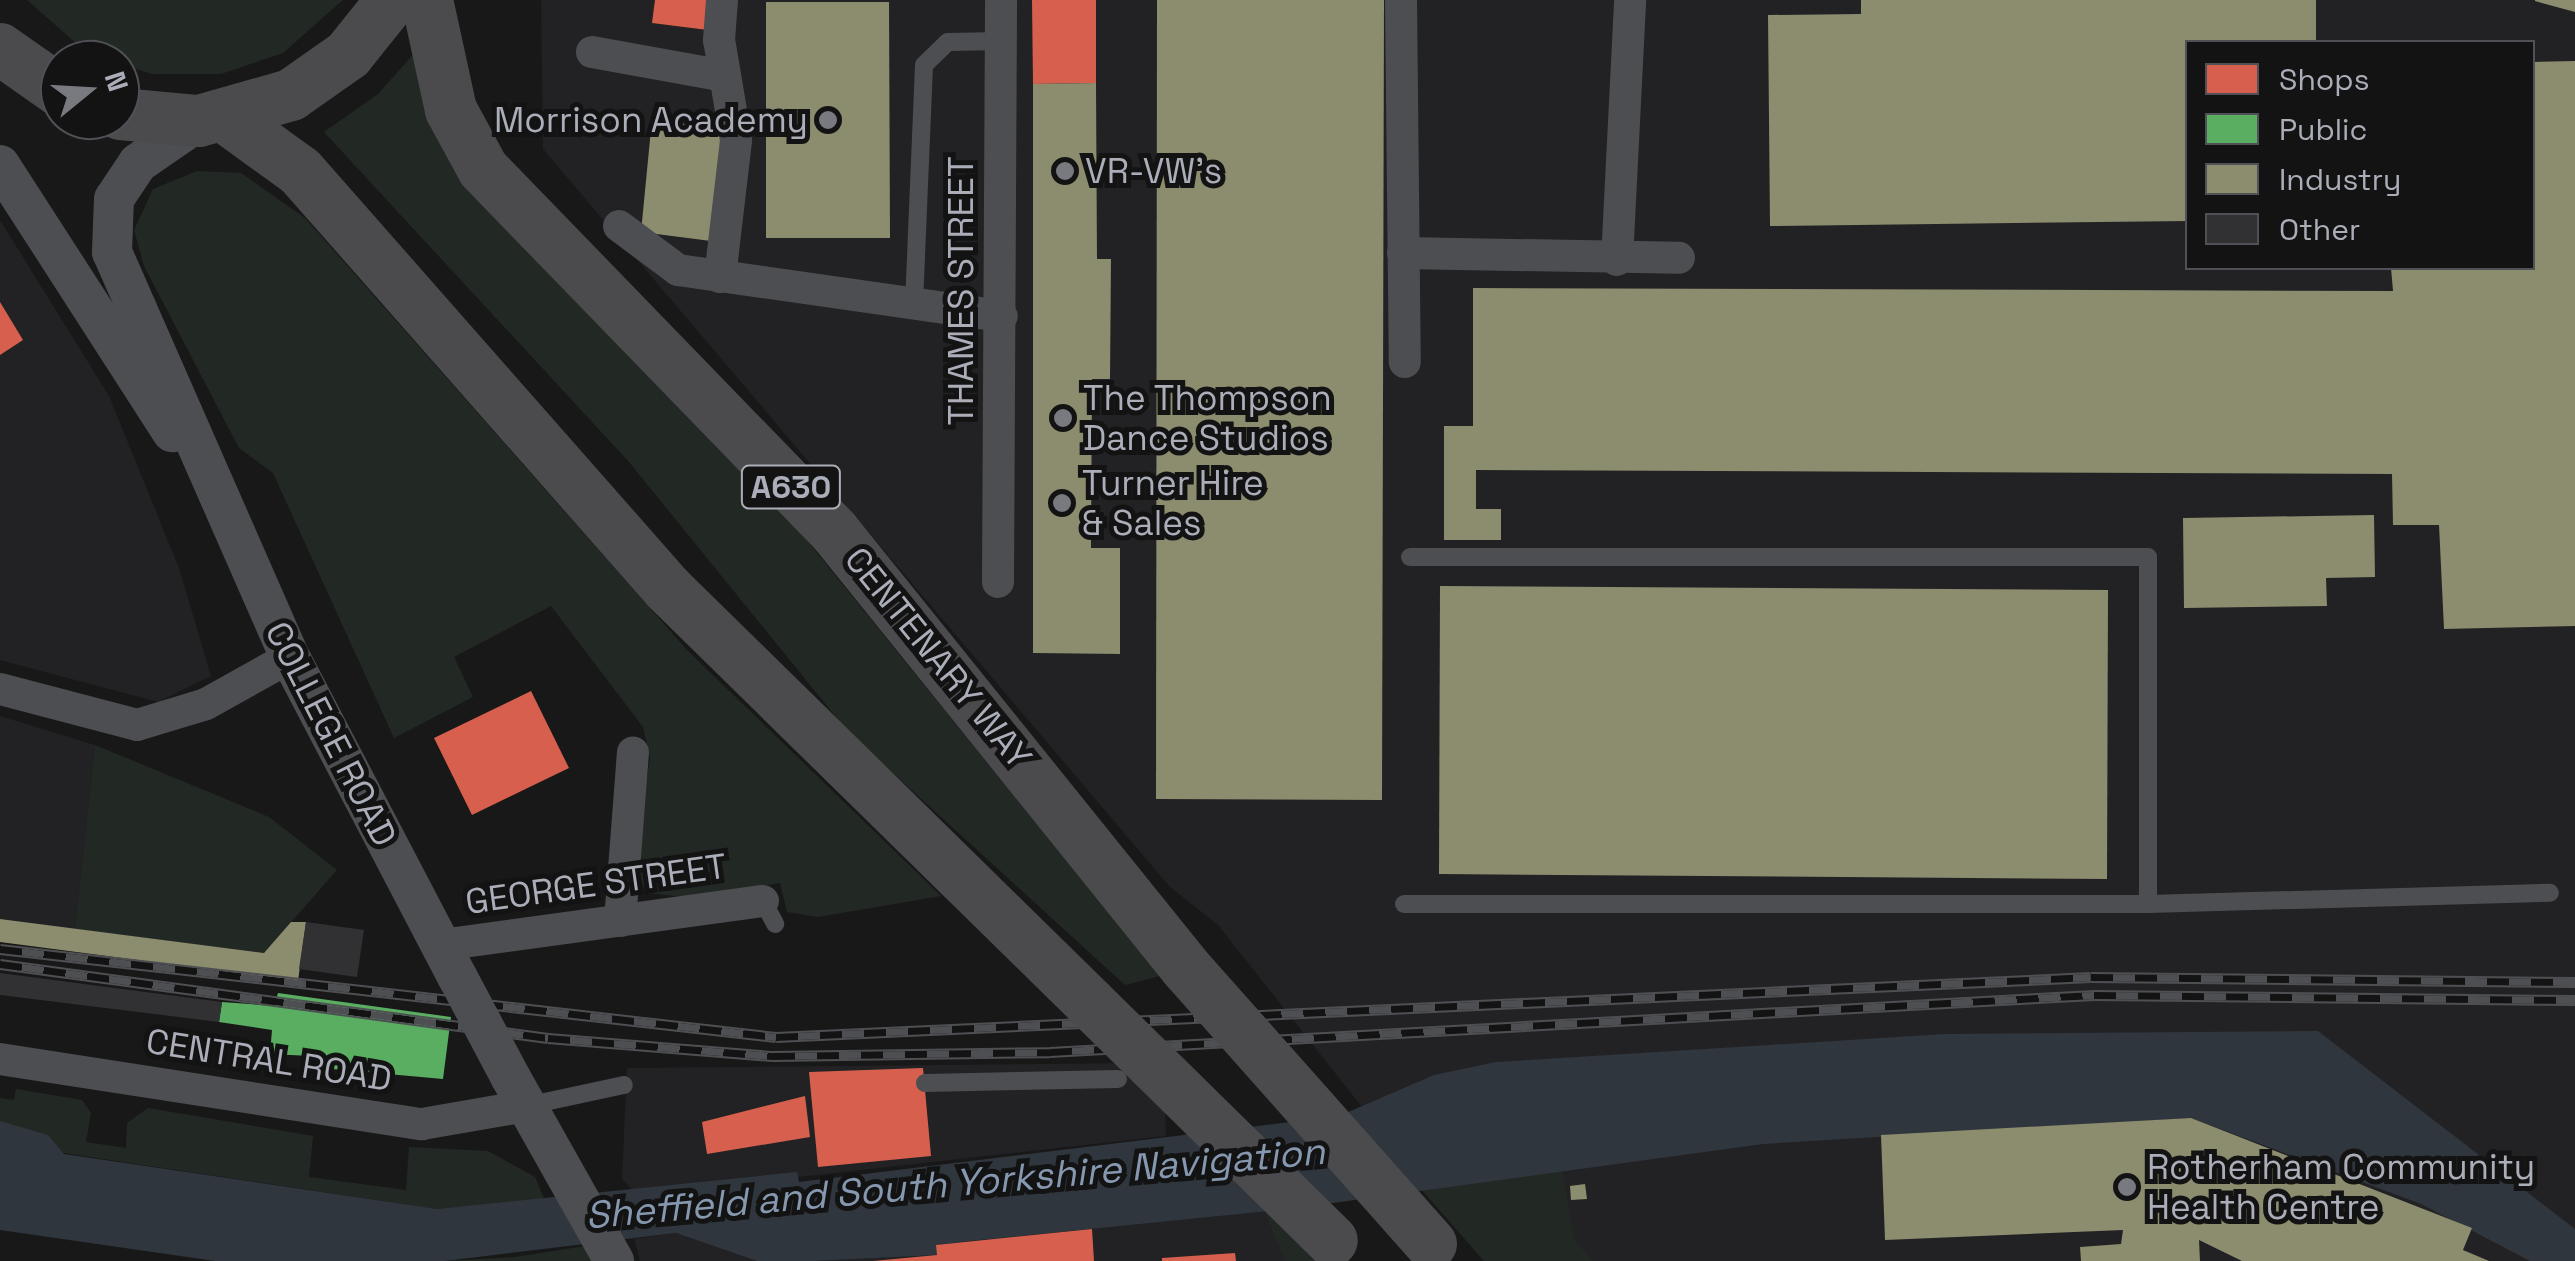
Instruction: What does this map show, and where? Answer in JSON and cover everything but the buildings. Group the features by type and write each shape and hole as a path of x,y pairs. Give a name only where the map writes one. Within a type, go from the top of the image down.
{"main road":[{"path":"140,115 212,120 291,95 348,55 392,0"},
{"name":"CENTENARY WAY","path":"427,0 451,110 482,169 834,532 1186,968 1439,1252"},
{"path":"0,49 40,78"},
{"path":"212,120 300,171 668,588 1346,1254"}],"street":[{"path":"720,277 736,140 724,76 722,0"},
{"name":"THAMES STREET","path":"998,582 1001,0"},
{"path":"1401,0 1405,362"},
{"path":"1617,260 1630,0"},
{"path":"592,52 724,76"},
{"name":"COLLEGE ROAD","path":"212,120 138,163 106,226 228,520 290,657 518,1092 572,1180 614,1261"},
{"name":"COLLEGE ROAD","path":"0,165 228,520"},
{"path":"618,226 678,270 1002,316"},
{"path":"1403,252 1617,260 1679,258"},
{"path":"0,689 137,726 206,704 290,657"},
{"path":"620,920 633,754"},
{"name":"GEORGE STREET","path":"449,962 620,920 769,913"},
{"name":"CENTRAL ROAD","path":"0,1060 422,1124 518,1092"}],"lane":[{"path":"914,304 924,65 948,42 1001,40"},
{"path":"1410,557 2148,557 2148,904"},
{"path":"1404,904 2148,904 2550,894"},
{"path":"924,1083 1118,1078"},
{"path":"518,1092 624,1086"}],"shaded area":[{"path":"27,0 343,0 283,53 221,74 152,74 140,70 140,40 72,40"},
{"path":"541,0 2575,0 2575,1261 1484,1261 1218,925 1170,887 543,149"},
{"path":"418,49 800,532 1160,976 1125,985 849,733 629,462 324,132 378,94"},
{"path":"197,171 241,173 305,218 687,650 941,896 818,917 787,912 780,883 684,897 647,893 634,869 650,757 643,727 551,606 454,657 473,697 394,738 273,473 239,448 144,266 134,230 153,189"},
{"path":"0,220 109,396 179,568 211,676 158,702 0,660"},
{"path":"0,716 95,745 75,929 0,919"},
{"path":"95,745 269,817 337,870 264,953 75,929"},
{"path":"1135,1063 1165,1108 1166,1136 636,1195 622,1178 627,1068"},
{"path":"16,1089 82,1100 91,1113 86,1142 126,1148 127,1123 148,1108 313,1136 309,1177 406,1190 409,1147 488,1151 535,1177 545,1201 436,1209 64,1153 0,1121 0,1098 14,1100"},
{"path":"1562,1170 1574,1240 1593,1261 1484,1261 1421,1189"},
{"path":"1289,1209 1341,1261 814,1261 936,1255 936,1245"},
{"path":"1265,1212 1339,1261 1285,1261"},
{"path":"676,1233 757,1261 640,1261 634,1239"},
{"path":"585,1246 591,1261 445,1261 515,1257"}],"water":[{"name":"Sheffield and South Yorkshire Navigation","path":"2318,1031 2575,1229 2575,1261 2530,1261 2421,1204 2191,1118 1763,1144 1289,1209 937,1245 937,1255 757,1261 676,1233 445,1261 215,1261 0,1230 0,1121 48,1135 64,1154 437,1209 797,1172 799,1182 1339,1116 1434,1075 1496,1062 1944,1034"}],"railway":[{"path":"0,949 776,1037 2091,977 2575,982"},
{"path":"0,964 548,1038 773,1056 1050,1052 2094,995 2575,1000"}],"place":[{"name":"Morrison Academy","path":"828,120"},
{"name":"VR-VW's","path":"1065,171"},
{"name":"The Thompson Dance Studios","path":"1063,418"},
{"name":"Turner Hire & Sales","path":"1062,503"},
{"name":"Rotherham Community Health Centre","path":"2127,1187"}]}
